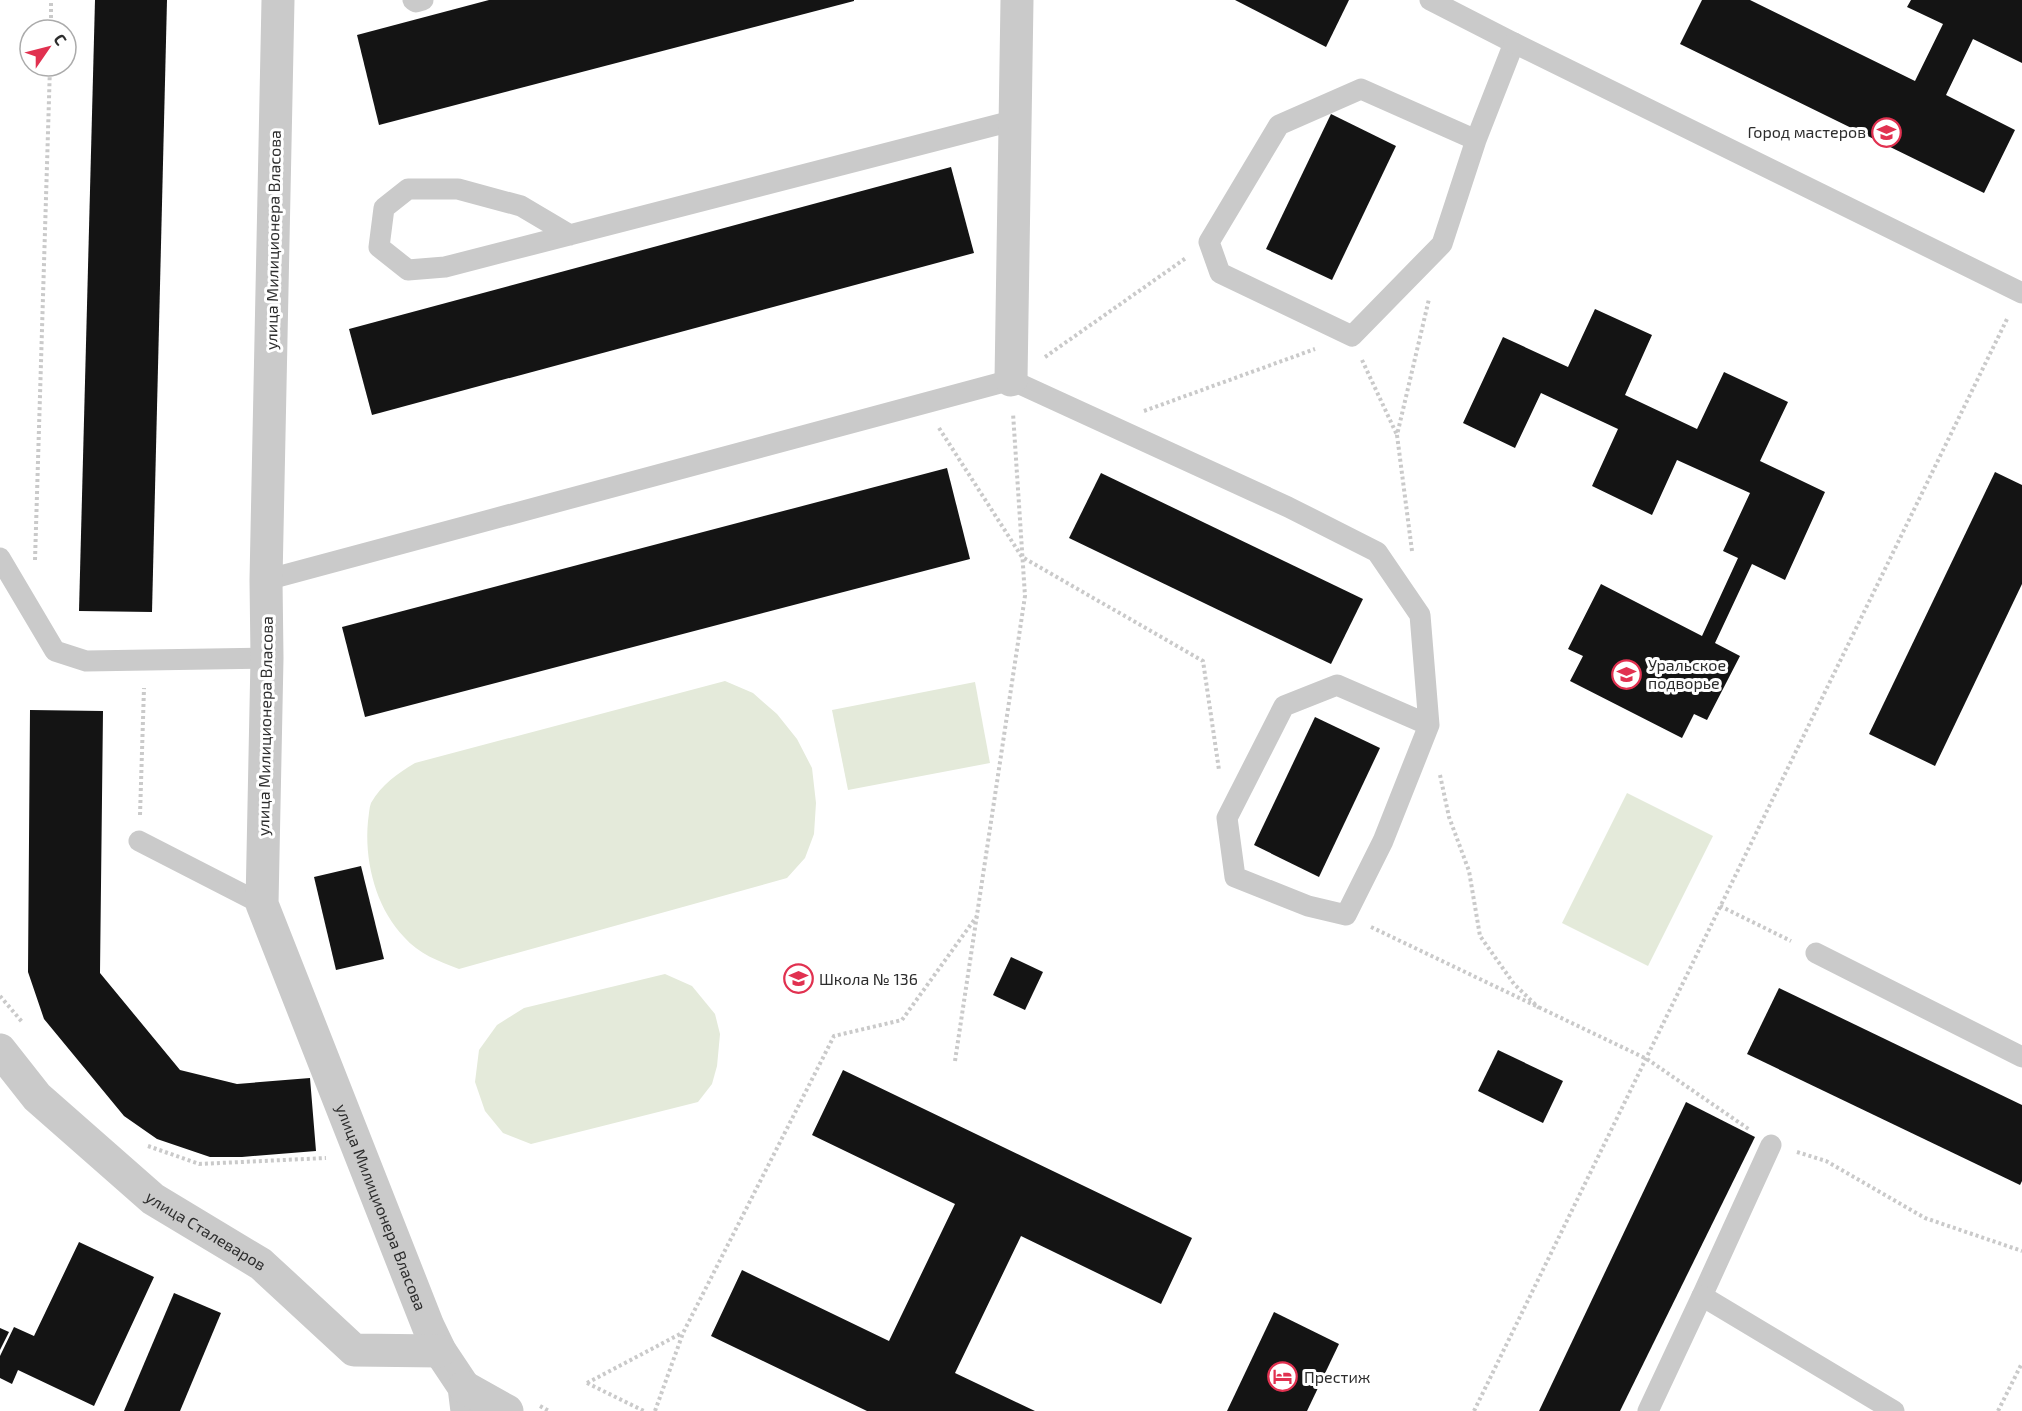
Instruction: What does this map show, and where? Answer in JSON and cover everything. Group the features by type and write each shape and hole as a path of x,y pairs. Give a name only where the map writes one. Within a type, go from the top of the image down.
{"street":[{"name":"улица Милиционера Власова","path":"278,0 262,904 428,1326 465,1399"},
{"path":"1011,380 1017,0"},
{"name":"улица Сталеваров","path":"0,1050 37,1097 153,1199 261,1264 354,1350 440,1351"},
{"path":"465,1399 507,1411"}],"lane":[{"path":"412,0 416,2 423,0"},
{"path":"1430,0 2021,292"},
{"path":"1476,140 1361,89 1279,125 1209,242 1220,273 1352,336 1442,244 1476,140 1514,43"},
{"path":"570,235 521,206 458,189 408,189 384,208 379,247 408,270 446,267 1016,120"},
{"path":"266,580 1011,380 1288,507 1377,552 1420,615 1429,725 1383,841 1346,915 1308,906 1235,877 1227,818 1284,706 1337,685 1429,725"},
{"path":"0,558 55,651 86,661 267,658"},
{"path":"139,841 262,904"},
{"path":"1816,953 2022,1057"},
{"path":"1648,1411 1770,1145"},
{"path":"1702,1296 1894,1411"}],"path":[{"path":"51,0 51,18"},
{"path":"34,615 50,78"},
{"path":"955,1061 1025,596 1011,380 1209,242"},
{"path":"1397,435 1442,244"},
{"path":"1474,1411 2021,292"},
{"path":"1107,424 1352,336 1397,435 1413,558"},
{"path":"924,404 1022,557 1203,661 1227,818"},
{"path":"139,841 145,660"},
{"path":"1429,725 1449,818 1469,871 1480,936 1514,984 1542,1010"},
{"path":"1720,906 1816,953"},
{"path":"1346,915 1647,1059 1770,1145 1826,1161 1925,1218 2022,1251"},
{"path":"655,1411 683,1333 834,1035 902,1020 977,916"},
{"path":"0,996 25,1026"},
{"path":"147,1146 199,1164 331,1158"},
{"path":"644,1411 587,1383 683,1333"},
{"path":"1998,1411 2022,1363"}],"green space":[{"path":"725,681 753,693 777,714 797,739 812,768 816,803 814,834 805,858 787,878 459,969 422,952 410,943 394,925 379,898 374,883 367,836 371,803 380,790 396,775 415,763"},
{"path":"975,682 990,763 848,790 832,710"},
{"path":"1627,793 1713,836 1648,966 1562,923"},
{"path":"665,974 692,986 715,1014 720,1034 717,1066 712,1084 698,1102 531,1144 503,1133 485,1111 475,1082 479,1050 497,1025 524,1008"}],"building":[{"path":"95,0 167,0 152,612 79,611"},
{"path":"489,0 854,1 379,125 357,35"},
{"path":"1235,0 1349,0 1326,47"},
{"path":"1702,0 1750,0 1915,81 1943,24 1907,7 1911,0 2022,0 2022,63 1973,39 1946,95 2015,130 1984,193 1680,44"},
{"path":"1331,114 1396,146 1332,280 1266,249"},
{"path":"951,167 974,253 372,415 349,329"},
{"path":"1595,309 1652,335 1625,395 1697,429 1724,372 1788,402 1760,461 1825,492 1785,580 1752,564 1715,643 1740,656 1707,720 1694,714 1682,738 1570,681 1583,656 1568,649 1601,584 1702,636 1738,558 1723,551 1750,493 1677,460 1652,515 1592,486 1618,429 1541,393 1515,448 1463,423 1503,337 1568,367"},
{"path":"947,468 970,559 365,717 342,627"},
{"path":"1995,472 2022,485 2022,584 1935,766 1869,734"},
{"path":"1101,473 1363,599 1331,664 1069,538"},
{"path":"30,710 103,711 100,973 180,1070 237,1084 310,1078 316,1151 242,1157 210,1157 157,1139 124,1116 44,1019 28,972"},
{"path":"1315,717 1380,748 1319,877 1254,845"},
{"path":"361,866 384,959 336,970 314,877"},
{"path":"1011,957 1043,972 1025,1010 993,995"},
{"path":"1779,988 2022,1105 2022,1181 2020,1185 1747,1054"},
{"path":"1498,1050 1563,1081 1543,1123 1478,1091"},
{"path":"843,1070 1192,1238 1161,1304 1021,1236 955,1373 1035,1411 867,1411 711,1336 742,1270 889,1341 955,1204 812,1135"},
{"path":"1686,1102 1755,1137 1620,1411 1539,1411"},
{"path":"79,1242 154,1277 94,1406 18,1370 12,1384 0,1378 0,1356 14,1327 34,1336"},
{"path":"174,1293 221,1313 180,1411 124,1411"},
{"name":"Престиж","path":"1274,1312 1339,1344 1307,1411 1227,1411"},
{"path":"0,1328 9,1332 0,1350"}],"place":[{"name":"Город мастеров","path":"1887,132"},
{"name":"Уральское подворье","path":"1627,674"},
{"name":"Школа № 136","path":"798,979"},
{"name":"Престиж","path":"1283,1377"}]}
